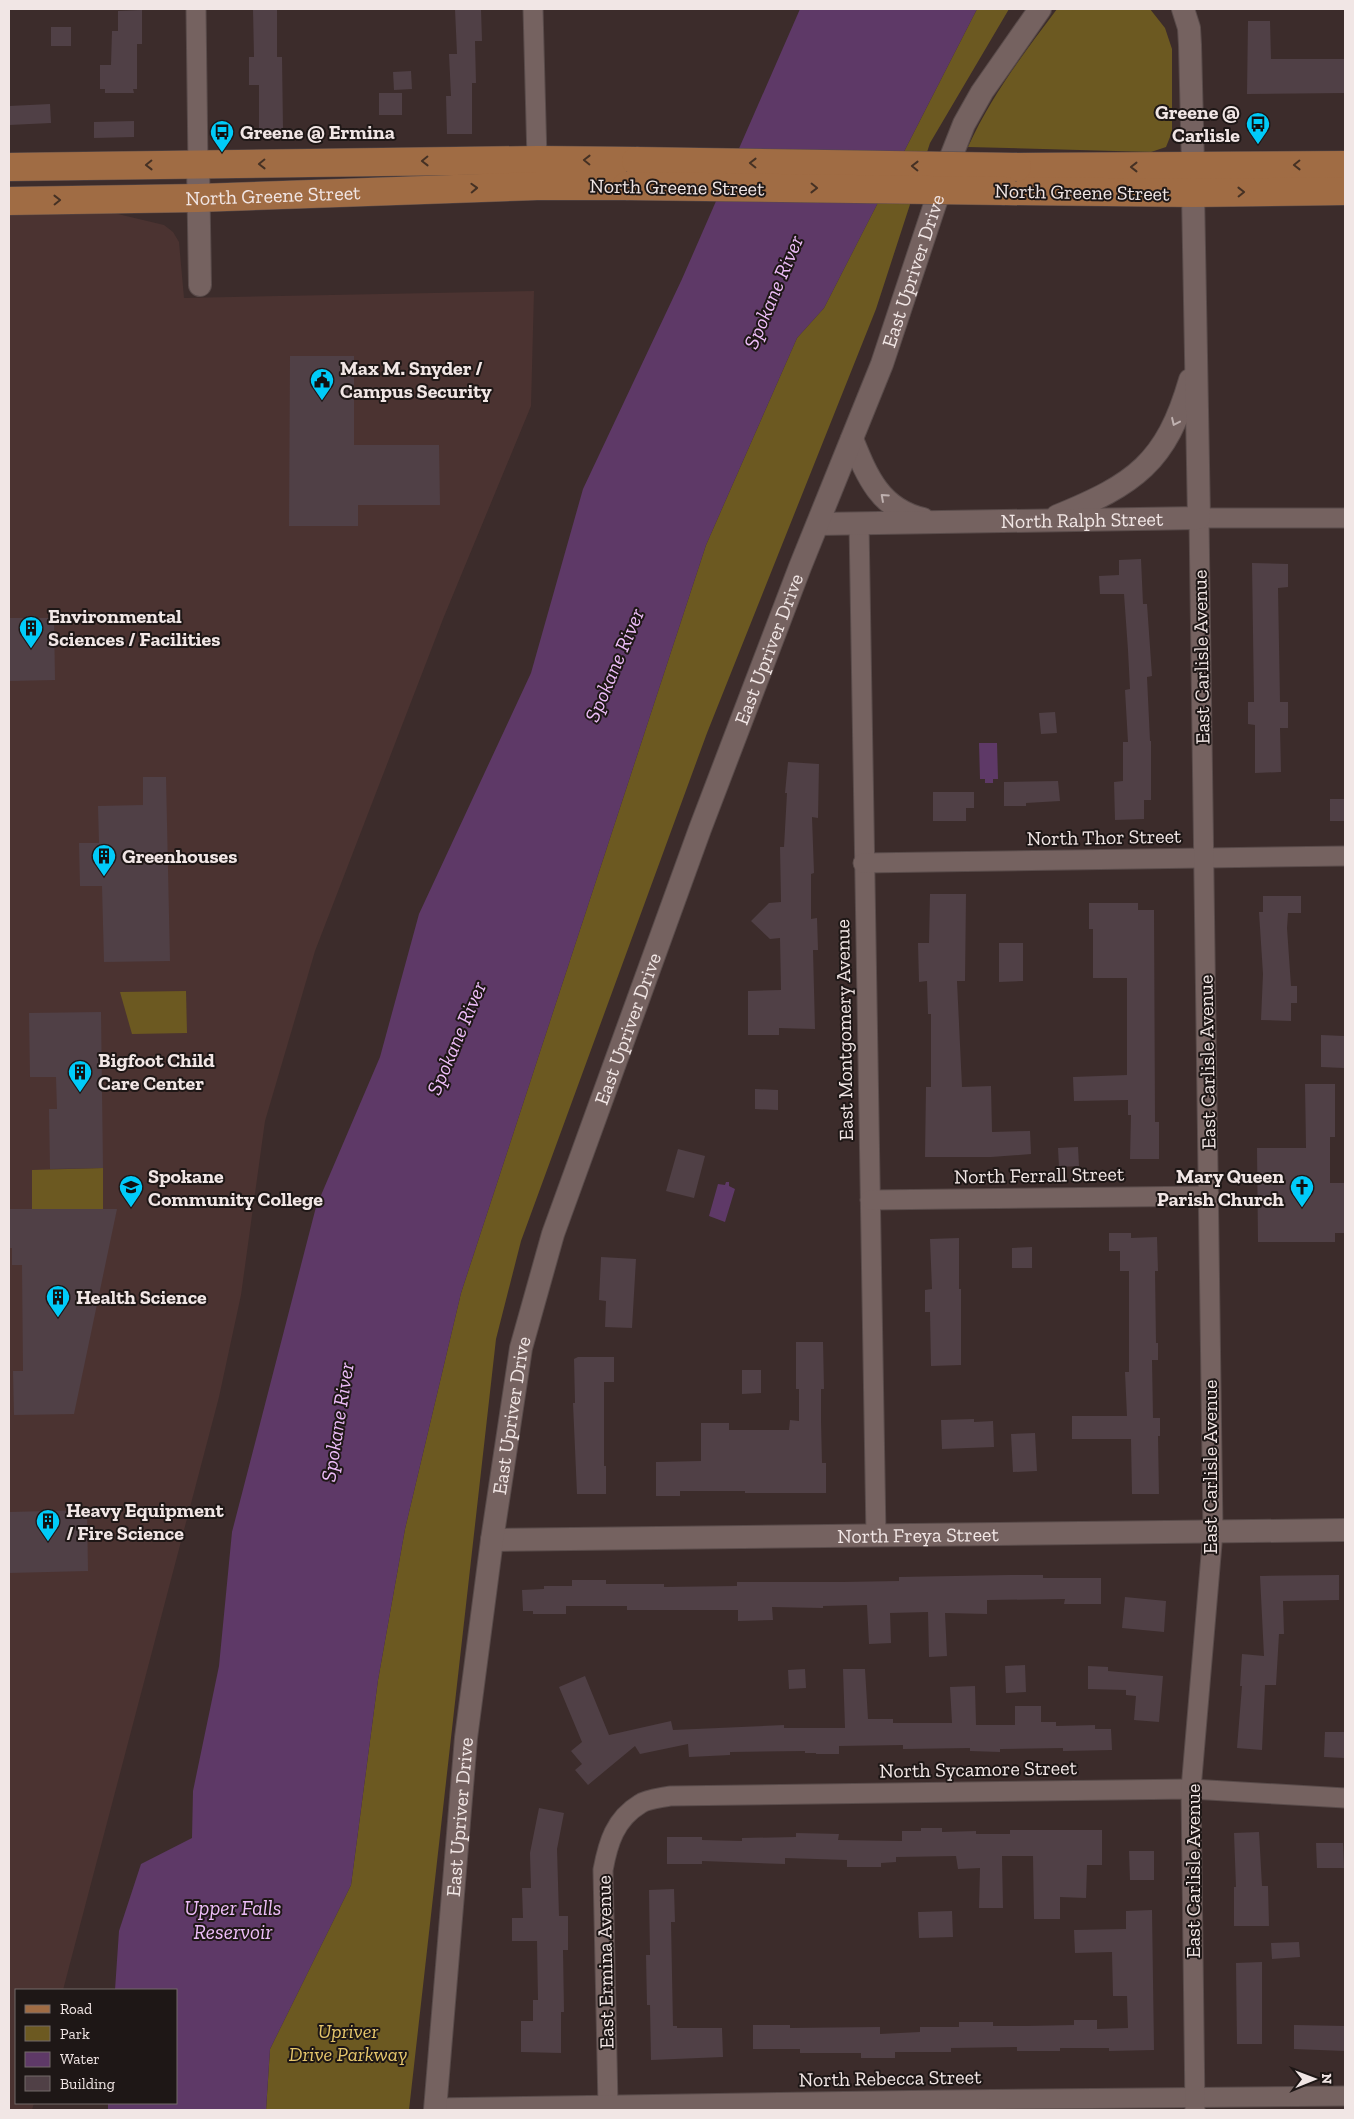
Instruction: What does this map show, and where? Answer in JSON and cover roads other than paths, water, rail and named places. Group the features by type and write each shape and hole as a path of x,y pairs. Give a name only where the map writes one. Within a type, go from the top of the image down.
{"main road":[{"name":"North Greene Street","path":"15,169 537,160 636,160 1017,168 1345,165"},
{"name":"North Greene Street","path":"9,201 198,198 537,186 1192,193 1345,191"}],"street":[{"path":"196,9 200,285"},
{"path":"533,9 537,160"},
{"name":"East Upriver Drive","path":"435,2109 466,1738 492,1540 522,1348 553,1234 697,838 888,348 949,162 964,124 982,92 1040,9"},
{"path":"1183,9 1189,28 1193,166"},
{"name":"East Carlisle Avenue","path":"1192,193 1199,518 1213,1532 1191,1789 1195,2104"},
{"path":"1047,520 1111,491 1136,474 1155,456 1163,446 1177,419 1196,360"},
{"path":"852,439 872,484 885,499 896,507 919,518 944,522"},
{"name":"North Ralph Street","path":"818,524 1199,518 1345,518"},
{"name":"East Montgomery Avenue","path":"859,523 863,863 876,1536"},
{"name":"North Thor Street","path":"863,863 1345,856"},
{"name":"North Ferrall Street","path":"870,1200 1209,1196"},
{"name":"North Freya Street","path":"492,1540 1345,1530"},
{"name":"North Sycamore Street","path":"620,1821 641,1803 670,1796 1191,1789 1345,1798"},
{"name":"East Ermina Avenue","path":"608,2105 603,1870 608,1844 620,1821"},
{"name":"North Rebecca Street","path":"435,2109 608,2105 699,2107 1195,2104 1345,2096"}],"water":[{"name":"Upper Falls Reservoir","path":"800,9 977,9 824,308 797,338 706,545 461,1293 405,1529 378,1680 351,1885 270,2049 266,2110 108,2110 108,2104 178,2104 178,1989 115,1989 119,1931 141,1864 192,1838 193,1791 219,1666 232,1532 316,1207 380,1057 419,914 531,673 583,489 682,279"},
{"path":"979,743 997,743 998,779 993,779 993,783 985,783 985,779 980,779"},
{"path":"726,1182 729,1182 729,1186 735,1189 725,1222 709,1216 718,1184 725,1185"}],"place":[{"name":"Greene @ Carlisle","path":"1258,145"},
{"name":"Greene @ Ermina","path":"222,153"},
{"name":"Max M. Snyder / Campus Security","path":"322,401"},
{"name":"Environmental Sciences / Facilities","path":"31,649"},
{"name":"Greenhouses","path":"104,877"},
{"name":"Bigfoot Child Care Center","path":"80,1093"},
{"name":"Spokane Community College","path":"131,1208"},
{"name":"Mary Queen Parish Church","path":"1302,1208"},
{"name":"Health Science","path":"58,1318"},
{"name":"Heavy Equipment / Fire Science","path":"48,1542"}],"water label":[{"name":"Spokane River","path":"773,292"},
{"name":"Spokane River","path":"614,665"},
{"name":"Spokane River","path":"456,1038"},
{"name":"Spokane River","path":"337,1422"}],"park label":[{"name":"Upriver Drive Parkway","path":"348,2042"}]}
